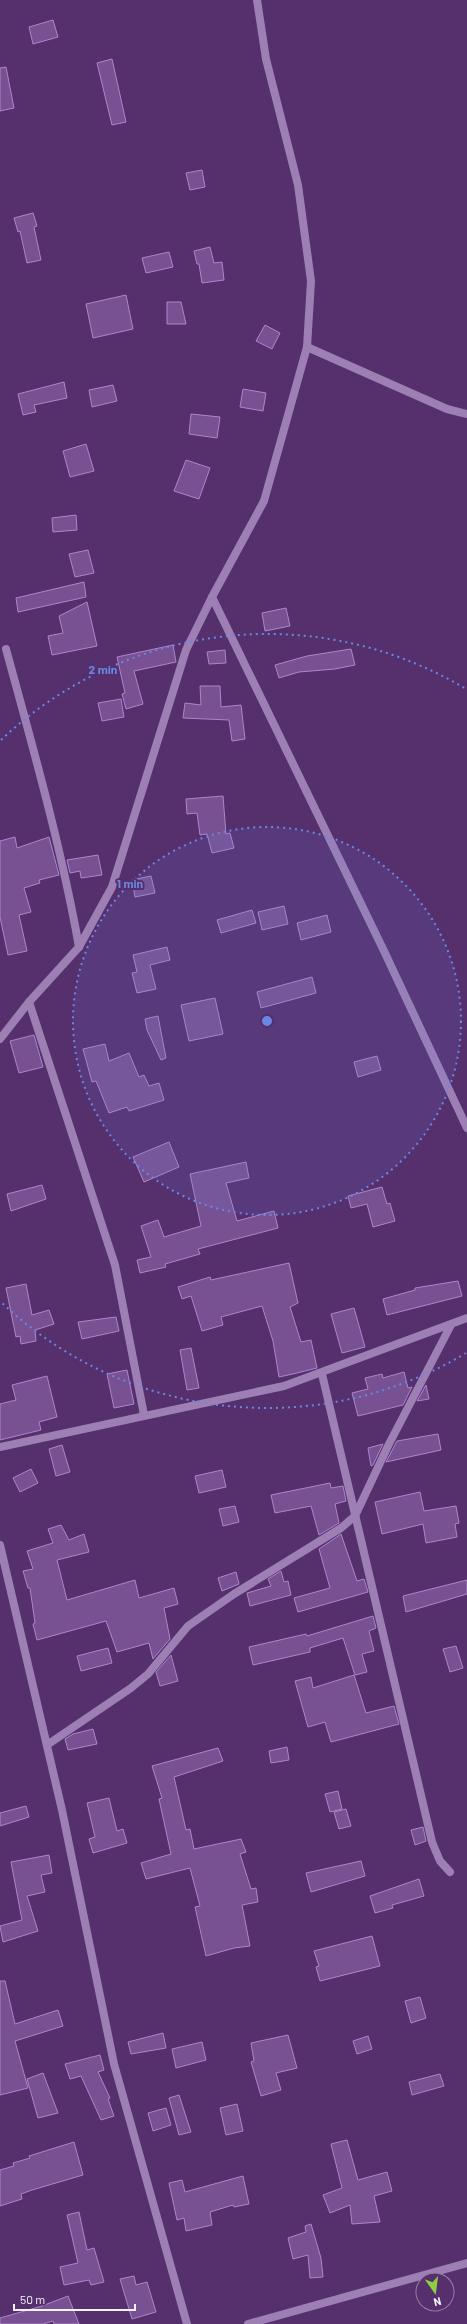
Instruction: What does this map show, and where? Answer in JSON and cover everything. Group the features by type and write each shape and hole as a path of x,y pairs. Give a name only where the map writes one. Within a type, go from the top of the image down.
{"street":[{"path":"0,1040 29,1002 79,946 112,886 186,650 212,597 264,501 307,347 311,281 298,185 266,59 257,0"},
{"path":"307,347 447,409 467,414"},
{"path":"212,597 384,950 467,1128"},
{"path":"6,649 51,813 66,874 79,946"},
{"path":"29,1002 115,1265 144,1415"},
{"path":"0,1447 284,1386 322,1374 467,1318"},
{"path":"47,1745 131,1688 148,1674 188,1626 234,1594 341,1528 355,1516 389,1444 451,1325"},
{"path":"322,1374 432,1842 440,1861 450,1872"},
{"path":"0,1545 62,1810 114,2064 187,2324"},
{"path":"248,2324 467,2263"}],"building":[{"path":"53,20 58,37 33,44 29,27"},
{"path":"112,59 126,122 112,125 97,63"},
{"path":"6,67 14,108 0,111 0,68"},
{"path":"202,170 205,187 190,190 186,173"},
{"path":"33,213 37,226 34,227 41,260 27,263 20,231 18,232 14,218"},
{"path":"210,247 214,263 222,262 224,280 202,283 199,264 197,264 194,251"},
{"path":"169,252 173,267 146,273 142,258"},
{"path":"126,295 133,329 93,338 86,304"},
{"path":"167,302 181,302 186,324 167,324"},
{"path":"265,325 280,333 272,349 256,341"},
{"path":"64,382 67,398 34,405 36,412 23,415 18,394"},
{"path":"113,385 117,401 92,407 89,390"},
{"path":"243,389 266,393 263,411 240,407"},
{"path":"191,414 220,417 217,438 189,434"},
{"path":"86,444 94,471 70,477 63,451"},
{"path":"186,460 210,468 199,499 174,491"},
{"path":"76,515 77,530 53,532 52,518"},
{"path":"88,550 94,573 75,577 69,554"},
{"path":"84,582 86,597 18,612 16,598"},
{"path":"87,602 97,646 52,655 48,636 63,633 59,616"},
{"path":"286,608 290,626 265,631 262,613"},
{"path":"173,645 176,662 134,671 143,704 126,709 122,694 125,693 117,657"},
{"path":"351,649 355,665 335,669 299,672 279,678 275,665 307,656"},
{"path":"225,650 226,663 209,664 207,652"},
{"path":"200,686 220,686 221,707 241,705 245,739 232,741 229,720 183,718 185,703 201,705"},
{"path":"121,699 124,717 102,721 98,703"},
{"path":"223,796 226,834 230,833 234,848 212,853 207,834 200,835 197,813 187,814 186,799"},
{"path":"15,837 17,848 49,837 59,875 39,880 40,883 24,888 31,912 19,915 27,951 8,955 0,917 0,841"},
{"path":"98,855 102,875 81,878 80,871 70,873 67,860"},
{"path":"151,876 155,893 135,897 132,880"},
{"path":"284,906 288,924 262,930 258,912"},
{"path":"252,910 256,923 221,933 217,920"},
{"path":"327,915 331,932 301,940 297,923"},
{"path":"167,947 170,960 150,965 156,989 137,993 132,973 137,972 133,955"},
{"path":"312,977 316,993 261,1008 257,992"},
{"path":"215,998 223,1034 189,1041 181,1005"},
{"path":"158,1016 166,1058 161,1060 147,1030 145,1019"},
{"path":"34,1035 43,1067 19,1073 10,1041"},
{"path":"105,1044 109,1061 129,1053 139,1077 144,1075 149,1086 159,1083 164,1100 129,1111 127,1107 109,1113 96,1081 92,1082 83,1049"},
{"path":"377,1056 381,1070 358,1077 354,1062"},
{"path":"169,1142 179,1167 144,1182 133,1157"},
{"path":"246,1162 249,1178 226,1183 237,1221 274,1211 278,1228 198,1249 200,1254 165,1264 166,1267 140,1273 137,1260 151,1257 141,1226 158,1220 164,1237 201,1226 190,1174"},
{"path":"42,1185 46,1199 11,1211 7,1194"},
{"path":"382,1187 387,1204 390,1203 395,1221 373,1227 367,1204 351,1208 348,1196"},
{"path":"289,1263 298,1303 290,1307 301,1342 311,1340 317,1368 279,1377 273,1341 262,1306 221,1317 223,1325 202,1331 191,1296 182,1299 178,1287 210,1277 211,1280"},
{"path":"458,1281 462,1296 387,1315 383,1299 415,1290 415,1288"},
{"path":"26,1284 32,1315 49,1310 54,1324 35,1330 36,1341 21,1344 20,1336 16,1337 6,1288"},
{"path":"354,1308 365,1347 342,1353 331,1314"},
{"path":"116,1317 119,1331 82,1339 78,1322"},
{"path":"191,1348 199,1388 187,1390 180,1350"},
{"path":"127,1370 134,1404 114,1408 107,1374"},
{"path":"404,1372 408,1388 412,1387 403,1405 358,1416 352,1393 368,1389 365,1378 382,1374 383,1378"},
{"path":"47,1376 57,1417 39,1422 41,1430 0,1440 0,1404 16,1400 12,1385"},
{"path":"426,1385 429,1399 417,1401"},
{"path":"438,1434 441,1450 386,1462 397,1441"},
{"path":"383,1444 373,1465 371,1466 368,1448"},
{"path":"62,1445 70,1472 56,1476 49,1449"},
{"path":"31,1469 38,1483 20,1492 13,1478"},
{"path":"222,1470 226,1487 199,1493 195,1476"},
{"path":"330,1483 331,1488 343,1486 346,1501 335,1504 339,1523 319,1535 311,1506 275,1513 271,1495"},
{"path":"420,1492 424,1511 456,1506 459,1523 455,1524 457,1537 426,1543 423,1524 382,1534 375,1502"},
{"path":"235,1506 239,1522 223,1526 219,1509"},
{"path":"61,1525 69,1540 84,1534 89,1552 57,1560 67,1600 135,1580 139,1598 174,1588 178,1604 164,1608 170,1639 153,1659 149,1643 117,1652 106,1621 37,1640 33,1624 35,1623 30,1588 28,1588 23,1571 33,1569 27,1551 53,1543 48,1529"},
{"path":"341,1534 357,1581 364,1579 368,1592 298,1612 294,1598 330,1588 319,1549"},
{"path":"281,1571 284,1582 288,1581 291,1595 250,1606 247,1593 271,1586 268,1579"},
{"path":"236,1572 239,1584 222,1591 218,1578"},
{"path":"467,1580 467,1594 406,1612 403,1596"},
{"path":"373,1616 376,1628 369,1631 374,1651 362,1654 367,1672 355,1675 343,1638 310,1648 310,1652 253,1665 249,1647 306,1634 307,1636"},
{"path":"456,1646 463,1668 450,1672 443,1649"},
{"path":"108,1648 112,1663 81,1671 77,1656"},
{"path":"171,1655 178,1681 160,1686 156,1672"},
{"path":"354,1675 366,1713 394,1706 399,1724 331,1742 325,1722 308,1727 295,1681 311,1677 313,1688"},
{"path":"93,1729 97,1744 68,1750 65,1739 73,1734"},
{"path":"287,1747 289,1760 271,1763 269,1751"},
{"path":"218,1748 223,1761 174,1777 186,1830 190,1829 194,1849 241,1839 246,1852 240,1854 251,1889 256,1888 258,1902 242,1905 250,1946 234,1948 206,1956 195,1907 200,1906 190,1868 146,1879 141,1863 171,1854 159,1799 162,1798 152,1766"},
{"path":"338,1791 342,1809 330,1812 325,1794"},
{"path":"109,1798 117,1831 123,1829 127,1843 93,1853 89,1839 95,1837 87,1803"},
{"path":"26,1806 29,1817 0,1826 0,1813"},
{"path":"346,1809 351,1826 339,1829 334,1812"},
{"path":"423,1827 426,1841 415,1845 411,1830"},
{"path":"49,1855 52,1873 41,1875 45,1892 27,1896 38,1931 3,1942 0,1926 22,1920 11,1862"},
{"path":"361,1861 365,1876 311,1892 306,1873"},
{"path":"419,1879 424,1896 392,1905 393,1908 375,1913 370,1896"},
{"path":"372,1936 380,1966 320,1981 316,1967 319,1966 314,1951"},
{"path":"0,1981 5,1981 15,2024 58,2010 63,2026 15,2041 28,2088 0,2095"},
{"path":"420,1997 426,2018 411,2023 405,2001"},
{"path":"163,2033 166,2048 131,2054 128,2042"},
{"path":"288,2035 297,2068 276,2073 281,2090 261,2096 251,2062 254,2061 251,2043"},
{"path":"368,2036 372,2049 357,2054 353,2041"},
{"path":"202,2042 206,2060 176,2068 172,2049"},
{"path":"100,2055 104,2070 98,2072 110,2098 108,2099 114,2116 101,2120 81,2076 70,2079 65,2064"},
{"path":"43,2073 58,2113 38,2118 27,2079"},
{"path":"440,2074 444,2086 412,2095 409,2082"},
{"path":"179,2095 191,2132 179,2135 169,2098"},
{"path":"237,2104 243,2131 226,2135 220,2108"},
{"path":"166,2108 171,2125 153,2131 148,2113"},
{"path":"347,2140 358,2180 387,2172 392,2191 374,2196 380,2222 352,2224 350,2205 330,2213 323,2195 342,2188 331,2144"},
{"path":"74,2142 83,2175 21,2194 22,2199 0,2206 0,2170 14,2166 13,2163 30,2158 29,2156"},
{"path":"243,2176 249,2204 234,2207 233,2205 210,2212 212,2225 186,2231 184,2218 177,2220 169,2183 182,2180 185,2192"},
{"path":"79,2212 87,2250 94,2248 104,2282 91,2285 89,2280 64,2285 60,2267 78,2263 67,2215"},
{"path":"311,2224 321,2258 323,2277 310,2278 308,2255 293,2259 288,2238 306,2232 305,2226"},
{"path":"134,2276 136,2285 147,2282 156,2312 132,2319 120,2279"},
{"path":"68,2296 79,2324 54,2324 53,2321 43,2324 0,2324 0,2318 42,2306"}]}
